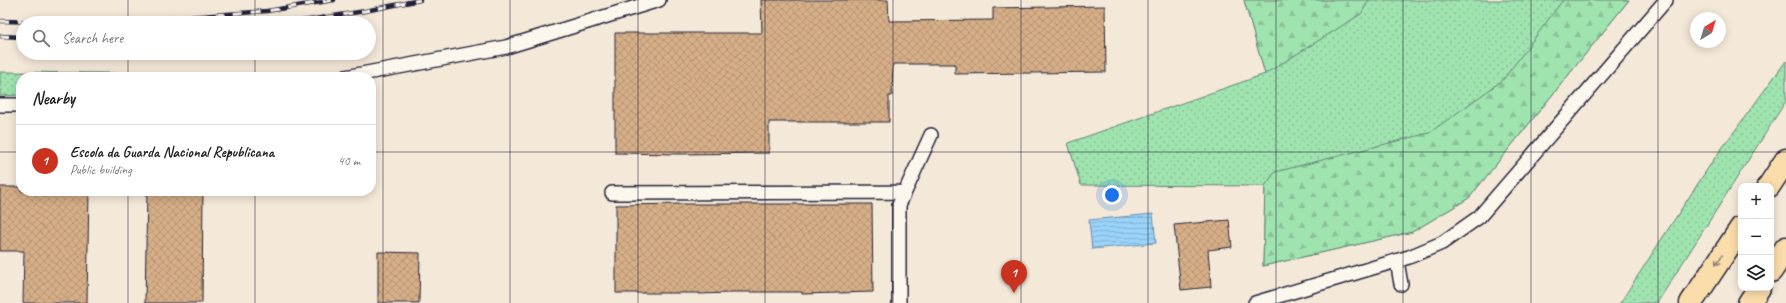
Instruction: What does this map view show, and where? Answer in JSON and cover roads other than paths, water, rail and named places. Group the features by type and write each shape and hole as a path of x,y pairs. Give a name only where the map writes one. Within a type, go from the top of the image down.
{"main road":[{"path":"1771,183 1786,160"},
{"path":"1691,303 1738,232"},
{"path":"1774,266 1786,248"},
{"path":"1749,303 1757,291"}],"lane":[{"path":"372,72 506,47 658,0"},
{"path":"1255,303 1397,261 1442,243 1479,217 1666,0"},
{"path":"0,105 16,105"},
{"path":"899,303 899,205 931,135"},
{"path":"612,193 905,192"},
{"path":"1397,261 1400,284"}],"water":[{"path":"1153,214 1156,243 1092,249 1089,220"}],"railway":[{"path":"200,16 267,11 334,0"},
{"path":"334,16 420,0"},
{"path":"0,21 16,21"},
{"path":"0,36 16,37"}],"place":[{"name":"Escola da Guarda Nacional Republicana","path":"1014,293"}]}
